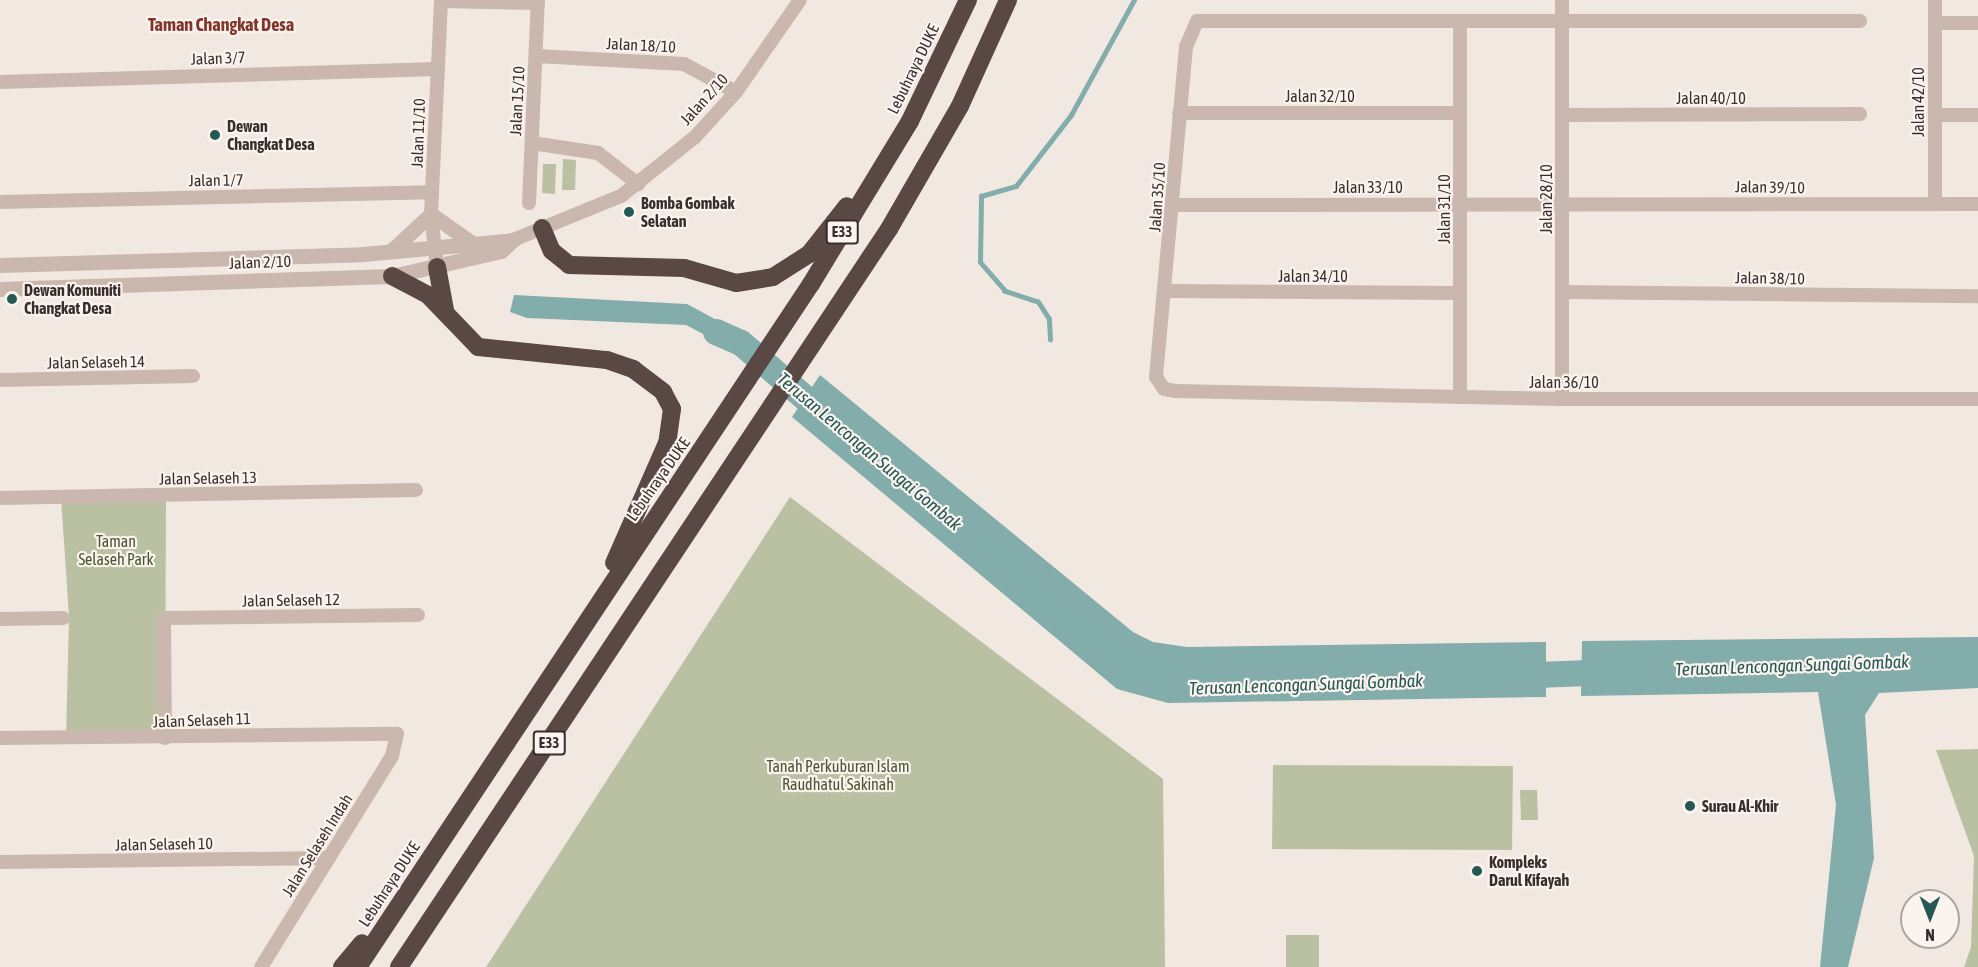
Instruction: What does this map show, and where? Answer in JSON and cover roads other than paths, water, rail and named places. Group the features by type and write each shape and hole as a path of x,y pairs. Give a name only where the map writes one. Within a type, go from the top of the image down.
{"highway":[{"name":"Lebuhraya DUKE","path":"358,967 592,611 788,321 929,87 968,0"},
{"name":"E33","path":"399,967 817,342 960,106 1008,0"},
{"path":"542,228 560,261 578,267 684,268 736,283 773,277 808,254 888,152"},
{"path":"436,258 445,309"},
{"path":"392,276 445,309 478,348 607,360 652,381 669,400 667,443 592,611"},
{"path":"342,967 412,883"}],"street":[{"name":"Jalan 28/10","path":"1562,0 1562,399"},
{"name":"Jalan 42/10","path":"1935,0 1935,203"},
{"path":"441,1 538,1"},
{"name":"Jalan 11/10","path":"436,258 431,214 441,1"},
{"name":"Jalan 15/10","path":"529,203 538,1"},
{"name":"Jalan 2/10","path":"0,289 392,276 472,243 513,240 621,196 695,137 736,92 797,1"},
{"name":"Jalan 35/10","path":"1156,377 1186,46 1197,21 1460,21"},
{"path":"1460,21 1860,21"},
{"name":"Jalan 31/10","path":"1460,21 1460,397"},
{"path":"1935,23 1978,23"},
{"name":"Jalan 18/10","path":"536,56 684,64 736,92"},
{"name":"Jalan 3/7","path":"0,82 438,69"},
{"name":"Jalan 32/10","path":"1179,113 1460,113"},
{"name":"Jalan 40/10","path":"1562,115 1860,114"},
{"path":"1935,115 1978,115"},
{"path":"532,143 598,153 638,184"},
{"name":"Jalan 1/7","path":"0,202 432,192"},
{"name":"Jalan 33/10","path":"1173,205 1562,201"},
{"name":"Jalan 39/10","path":"1562,201 1978,204"},
{"path":"389,253 431,214 472,243"},
{"name":"Jalan 2/10","path":"0,265 389,253 436,258 501,251 513,240"},
{"name":"Jalan 34/10","path":"1165,291 1460,293"},
{"name":"Jalan 38/10","path":"1562,292 1978,296"},
{"name":"Jalan Selaseh 14","path":"0,380 193,376"},
{"name":"Jalan 36/10","path":"1156,377 1175,391 1562,399 1978,399"},
{"name":"Jalan Selaseh 13","path":"0,498 416,490"},
{"name":"Jalan Selaseh 12","path":"165,738 164,618 418,615"},
{"path":"0,619 63,618"},
{"name":"Jalan Selaseh 11","path":"0,738 165,738 393,730 399,739"},
{"name":"Jalan Selaseh Indah","path":"261,967 399,739"},
{"name":"Jalan Selaseh 10","path":"0,862 329,858"}],"water":[{"path":"514,295 687,304 752,339 741,354 686,325 527,318 510,312"},
{"path":"820,375 1133,632 1153,642 1187,647 1546,642 1546,697 1168,703 1117,689 792,417"},
{"path":"1978,637 1978,688 1879,693 1865,715 1874,858 1848,967 1820,967 1836,805 1818,692 1581,696 1582,641"}],"waterway":[{"path":"1050,340 1049,319 1038,302 1005,291 980,262 981,196 1016,186 1071,115 1134,0"},
{"name":"Terusan Lencongan Sungai Gombak","path":"716,332 741,343 832,421"},
{"name":"Terusan Lencongan Sungai Gombak","path":"1513,676 1614,672"}],"place":[{"name":"Dewan Changkat Desa","path":"215,135"},
{"name":"Bomba Gombak Selatan","path":"629,212"},
{"name":"Dewan Komuniti Changkat Desa","path":"12,299"},
{"name":"Surau Al-Khir","path":"1690,806"},
{"name":"Kompleks Darul Kifayah","path":"1477,871"}],"district":[{"name":"Taman Changkat Desa","path":"221,25"}],"park label":[{"name":"Taman Selaseh Park","path":"116,550"},
{"name":"Tanah Perkuburan Islam Raudhatul Sakinah","path":"838,775"}]}
